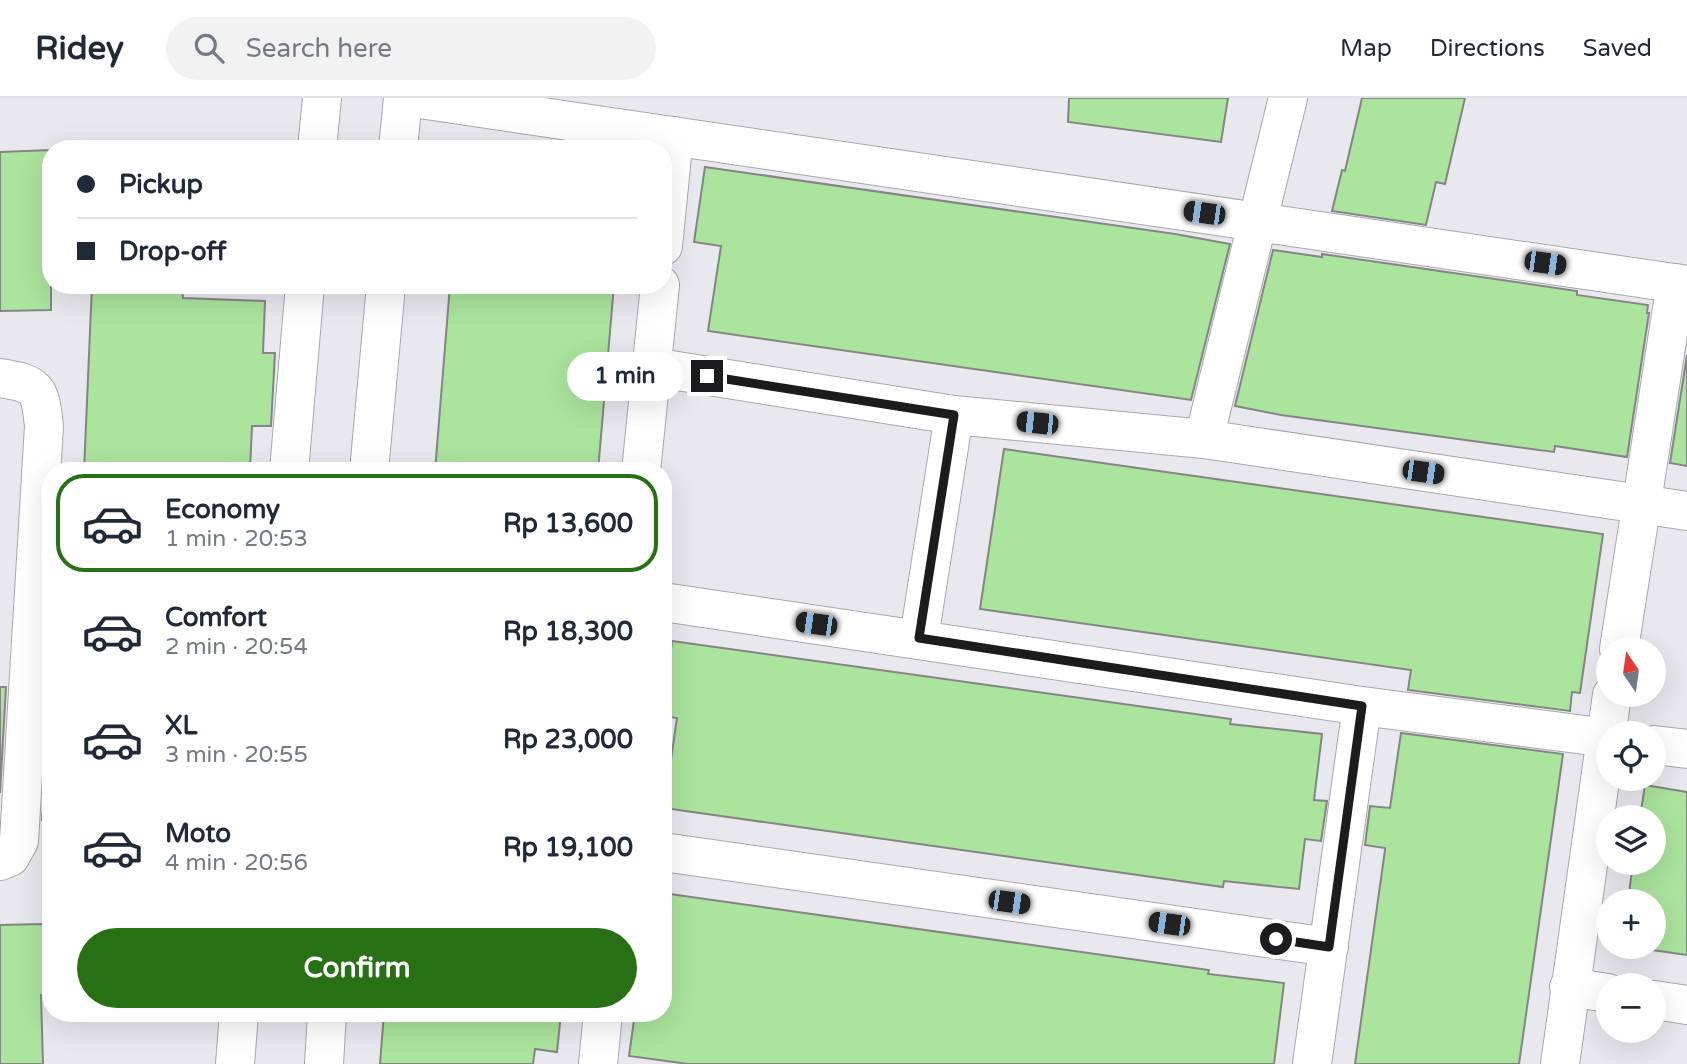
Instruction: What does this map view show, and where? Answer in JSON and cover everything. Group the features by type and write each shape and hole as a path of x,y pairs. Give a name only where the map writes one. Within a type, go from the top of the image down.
{"street":[{"path":"318,140 322,98"},
{"path":"399,140 403,98"},
{"path":"412,98 1681,284 1621,637"},
{"path":"1204,439 1288,98"},
{"path":"672,156 674,136"},
{"path":"290,462 304,294"},
{"path":"370,462 385,294"},
{"path":"642,462 659,294"},
{"path":"652,367 954,415 1204,439 1687,511"},
{"path":"0,378 27,382 41,398 44,426 17,617 19,841 10,857 0,861"},
{"path":"919,638 954,415"},
{"path":"672,602 1362,706 1596,737"},
{"path":"1312,1064 1362,706"},
{"path":"1666,746 1687,749"},
{"path":"1560,1064 1599,791"},
{"path":"672,853 1329,947"},
{"path":"1569,987 1596,991"},
{"path":"1666,1001 1687,1004"},
{"path":"235,1064 239,1022"},
{"path":"324,1064 326,1022"},
{"path":"598,1064 602,1022"}],"building":[{"path":"1069,98 1228,98 1221,142 1068,122"},
{"path":"1362,98 1465,98 1445,184 1436,182 1426,225 1332,211 1342,170 1345,171"},
{"path":"42,150 42,294 51,294 51,310 0,311 0,152"},
{"path":"705,167 1230,244 1191,400 708,331 721,246 694,242"},
{"path":"1273,250 1322,257 1322,254 1577,291 1577,295 1648,305 1627,457 1555,446 1554,452 1281,415 1235,406"},
{"path":"92,294 183,294 183,298 265,301 263,353 275,353 271,426 252,426 250,462 84,462"},
{"path":"449,294 613,294 599,462 436,462"},
{"path":"1687,355 1687,466 1670,463"},
{"path":"1004,449 1603,534 1580,693 1572,692 1570,711 1408,690 1411,670 980,609"},
{"path":"672,641 1231,719 1230,724 1322,734 1314,800 1327,801 1321,841 1305,839 1299,889 1224,881 1223,887 672,809 672,753 677,718 672,717"},
{"path":"0,687 6,687 0,793"},
{"path":"1401,733 1563,754 1519,1064 1355,1064 1385,850 1365,845 1370,806 1390,808"},
{"path":"1666,788 1687,792 1687,955 1666,952 1666,889 1630,889 1631,875 1666,875 1666,805 1642,805 1644,791 1666,791"},
{"path":"672,894 1209,970 1208,974 1284,983 1274,1064 688,1064 629,1056 634,1022 672,1022"},
{"path":"42,924 43,1064 0,1064 0,925"},
{"path":"383,1022 560,1022 557,1052 535,1049 533,1064 380,1064"}],"route":[{"path":"707,376 954,415 919,638 1362,706 1329,947 1276,939"}]}
